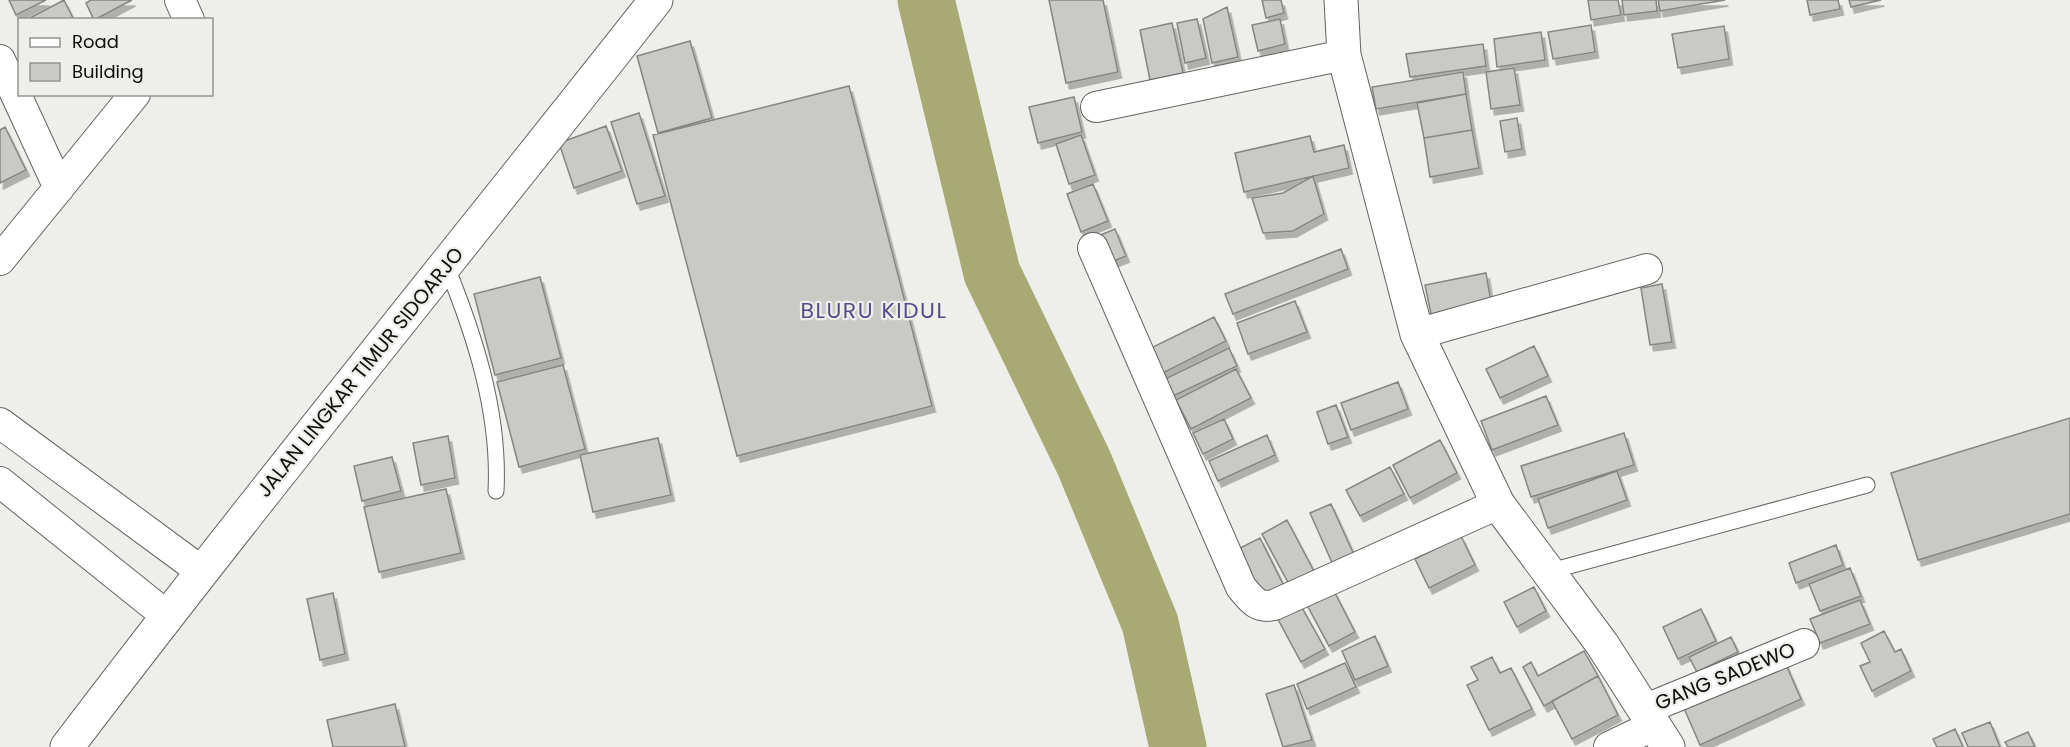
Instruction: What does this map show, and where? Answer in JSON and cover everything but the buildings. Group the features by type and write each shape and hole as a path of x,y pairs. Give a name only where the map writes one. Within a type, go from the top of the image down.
{"main road":[{"name":"JALAN LINGKAR TIMUR SIDOARJO","path":"67,747 201,571 656,0"},
{"path":"1341,0 1344,55 1417,333 1498,504 1546,572 1602,644 1656,727"}],"street":[{"path":"180,0 188,18"},
{"path":"1096,107 1344,55"},
{"path":"0,60 59,188"},
{"path":"0,260 133,96"},
{"path":"1093,248 1241,587 1255,604 1265,607 1274,605 1498,504"},
{"path":"1417,333 1647,269"},
{"path":"0,423 201,571"},
{"path":"0,482 167,616"},
{"name":"GANG SADEWO","path":"1609,747 1656,727 1803,644"}],"lane":[{"path":"446,265 462,303 486,382 498,461 496,491"},
{"path":"1546,572 1867,485"}],"waterway":[{"path":"926,0 992,273 1084,463 1150,623 1178,747"}],"district":[{"name":"BLURU KIDUL","path":"874,310"}]}
